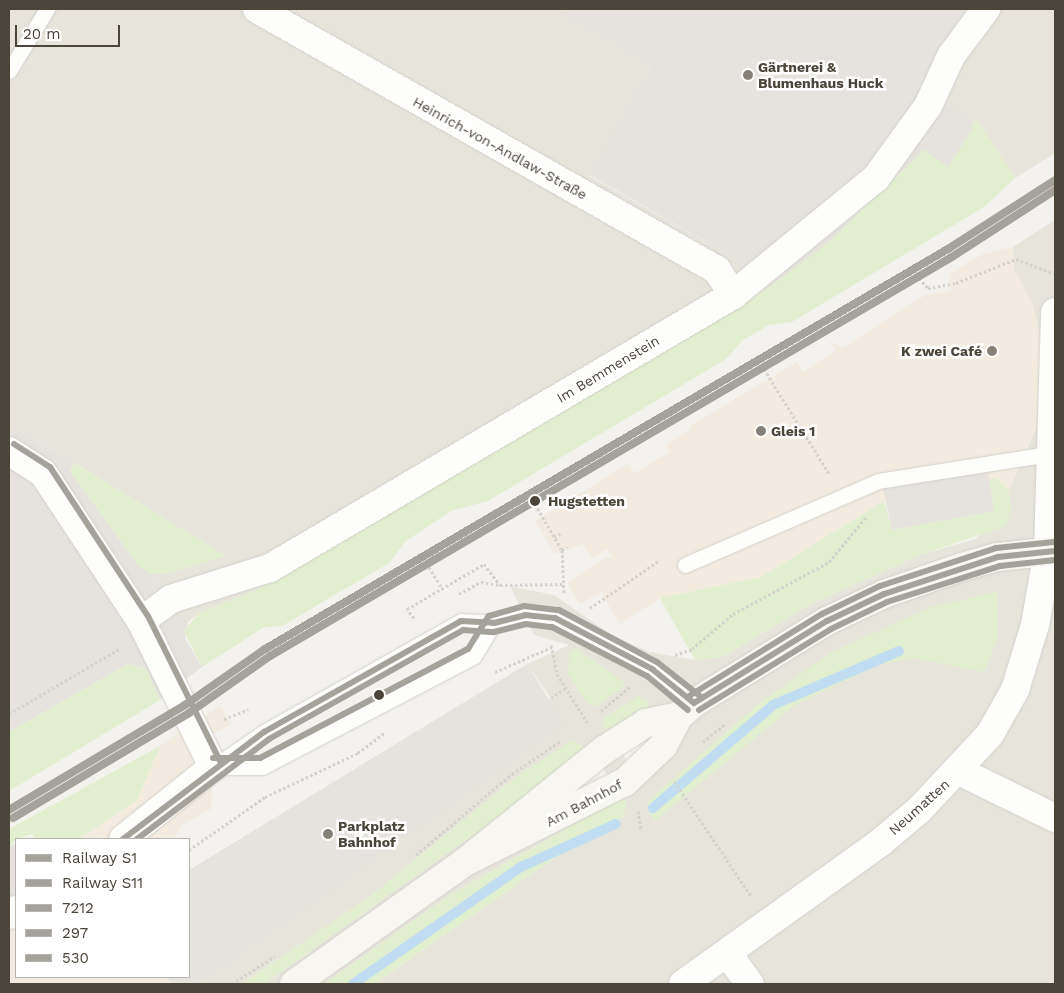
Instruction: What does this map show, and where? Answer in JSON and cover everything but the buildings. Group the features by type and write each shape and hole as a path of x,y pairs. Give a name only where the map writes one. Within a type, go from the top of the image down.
{"main road":[{"name":"Am Bahnhof","path":"294,984 465,862 604,750 646,722 686,710 827,621 884,594 962,567 1052,551"},
{"name":"Am Bahnhof","path":"465,862 625,782 663,746 686,710"}],"street":[{"name":"Heinrich-von-Andlaw-Straße","path":"257,9 718,270 733,295"},
{"name":"Im Bemmenstein","path":"141,621 171,599 270,568 733,295 876,178 928,106 951,56 986,9"},
{"path":"1052,551 1049,454 1055,312"},
{"path":"9,451 43,473 141,621 213,767 124,838"},
{"name":"Neumatten","path":"683,984 728,954 768,922 881,842 959,771 990,734 1015,690 1035,625 1052,551"},
{"path":"959,771 1055,818"},
{"path":"728,954 750,984"}],"lane":[{"path":"9,71 47,9"},
{"path":"685,565 842,495 878,481 1049,454"},
{"path":"213,767 264,732 461,621 494,623 525,615 555,618 652,669 686,710"},
{"path":"213,767 262,768 474,656 494,623"}],"path":[{"path":"918,278 928,288 956,283 1016,259 1055,274"},
{"path":"764,369 842,495"},
{"path":"692,649 733,614 829,562 876,505 878,481"},
{"path":"535,504 562,550 564,600"},
{"path":"554,537 560,534"},
{"path":"562,550 567,547"},
{"path":"553,652 576,629 591,604 634,574 662,559 685,565"},
{"path":"414,619 407,609 484,564 500,584 563,584"},
{"path":"429,567 442,589"},
{"path":"9,714 114,655 141,621"},
{"path":"550,638 557,674 588,722 580,728"},
{"path":"551,698 566,688"},
{"path":"696,748 733,718"},
{"path":"411,858 512,774 565,738"},
{"path":"676,784 768,922"},
{"path":"637,806 641,830"},
{"path":"232,984 280,952"}],"shaded area":[{"path":"9,9 553,9 651,66 589,176 739,260 763,292 255,591 199,613 188,622 151,574 168,573 226,556 9,423"},
{"path":"553,9 965,9 918,90 976,119 947,164 763,292 739,260 589,175 651,66"},
{"path":"965,9 1055,9 1055,153 1015,178 976,119 917,90"},
{"path":"953,114 973,128 948,167 927,152"},
{"path":"1055,220 1055,984 374,984 564,852 616,826 623,797 451,894 324,984 264,984 590,751 516,777 368,898 241,984 199,984 297,914 551,698 527,664 569,645 534,635 510,586 554,595 610,634 649,652 695,660 722,657 811,604 920,555 975,539 1011,509 1009,491 1037,425 1033,305 1014,270 1013,247","holes":["652,730 659,741 629,764 621,752","601,766 609,778 540,809"]},
{"path":"1013,247 1014,270 1033,305 1043,350 1037,425 1009,491 1003,485 884,501 761,577 660,598 620,624 601,592 580,604 567,583 607,557 613,558 607,549 592,558 583,544 555,554 535,521 628,464 634,473 670,452 666,445 691,429 690,426 797,362 803,372 836,351 831,342 843,348 925,295 951,291 950,274 983,254"},
{"path":"9,423 74,463 70,471 138,565 151,574 188,622 185,638 202,667 160,700 146,669 128,664 9,732"},
{"path":"987,464 994,511 892,530 881,480"},
{"name":"Parkplatz Bahnhof","path":"527,664 564,724 199,984 172,984 168,978 190,978 190,869"},
{"path":"220,706 232,724 200,741 213,767 211,809 183,824 175,838 80,838 137,800 160,746"},
{"path":"15,844 15,978 168,978 172,984 9,984 9,848"},
{"path":"15,844 15,911 9,915 9,848"}],"green space":[{"path":"976,119 1015,178 984,207 792,322 769,325 743,340 726,359 488,501 451,511 406,541 389,563 282,626 264,627 202,667 184,631 199,613 255,591 763,292 829,242 925,149 947,164"},
{"path":"74,463 226,556 168,573 151,574 138,565 70,471"},
{"path":"997,478 1009,491 1011,509 1006,526 920,555 811,604 722,657 695,660 660,598 761,577 884,501 892,530 994,511 989,479"},
{"path":"997,592 998,638 984,672 914,658 878,665 795,705 655,821 647,808 648,801 759,703 832,652 931,607"},
{"path":"576,648 626,685 597,706 589,705 567,673 570,652"},
{"path":"128,664 146,669 160,700 9,791 9,732"},
{"path":"639,696 649,701 649,706 608,737 602,719"},
{"path":"573,740 590,751 264,984 241,984 368,898 516,777"},
{"path":"160,746 137,800 80,838 34,838 32,834 15,838 9,848 9,829"},
{"path":"623,797 627,805 623,817 615,822 617,825 564,852 374,984 324,984 451,894"}],"waterway":[{"path":"653,808 773,705 899,651"},
{"path":"353,984 521,867 616,824"}],"rail line":[{"name":"S1","path":"9,810 185,705 265,649 948,249 1055,180"},
{"name":"S11","path":"13,818 189,713 270,656 952,257 1055,190"}],"transit line":[{"name":"530","path":"14,444 50,467 148,616 221,763"},
{"name":"530","path":"689,696 822,614 880,586 996,548 1054,542"},
{"name":"7212","path":"694,703 827,621 884,594 998,557 1055,551"},
{"name":"297","path":"699,710 831,629 887,602 1000,566 1055,560"},
{"name":"530","path":"213,758 260,758 468,649 489,616 524,606 559,610 657,662 700,696"},
{"name":"7212","path":"124,838 264,732 461,621 494,623 525,615 555,618 652,669 694,703"},
{"name":"297","path":"138,838 269,739 463,630 494,632 526,624 552,627 647,676 688,710"}],"place":[{"name":"Gärtnerei & Blumenhaus Huck","path":"748,75"},
{"name":"K zwei Café","path":"992,351"},
{"name":"Gleis 1","path":"761,431"},
{"name":"Hugstetten","path":"535,501"},
{"name":"Parkplatz Bahnhof","path":"328,834"}]}
